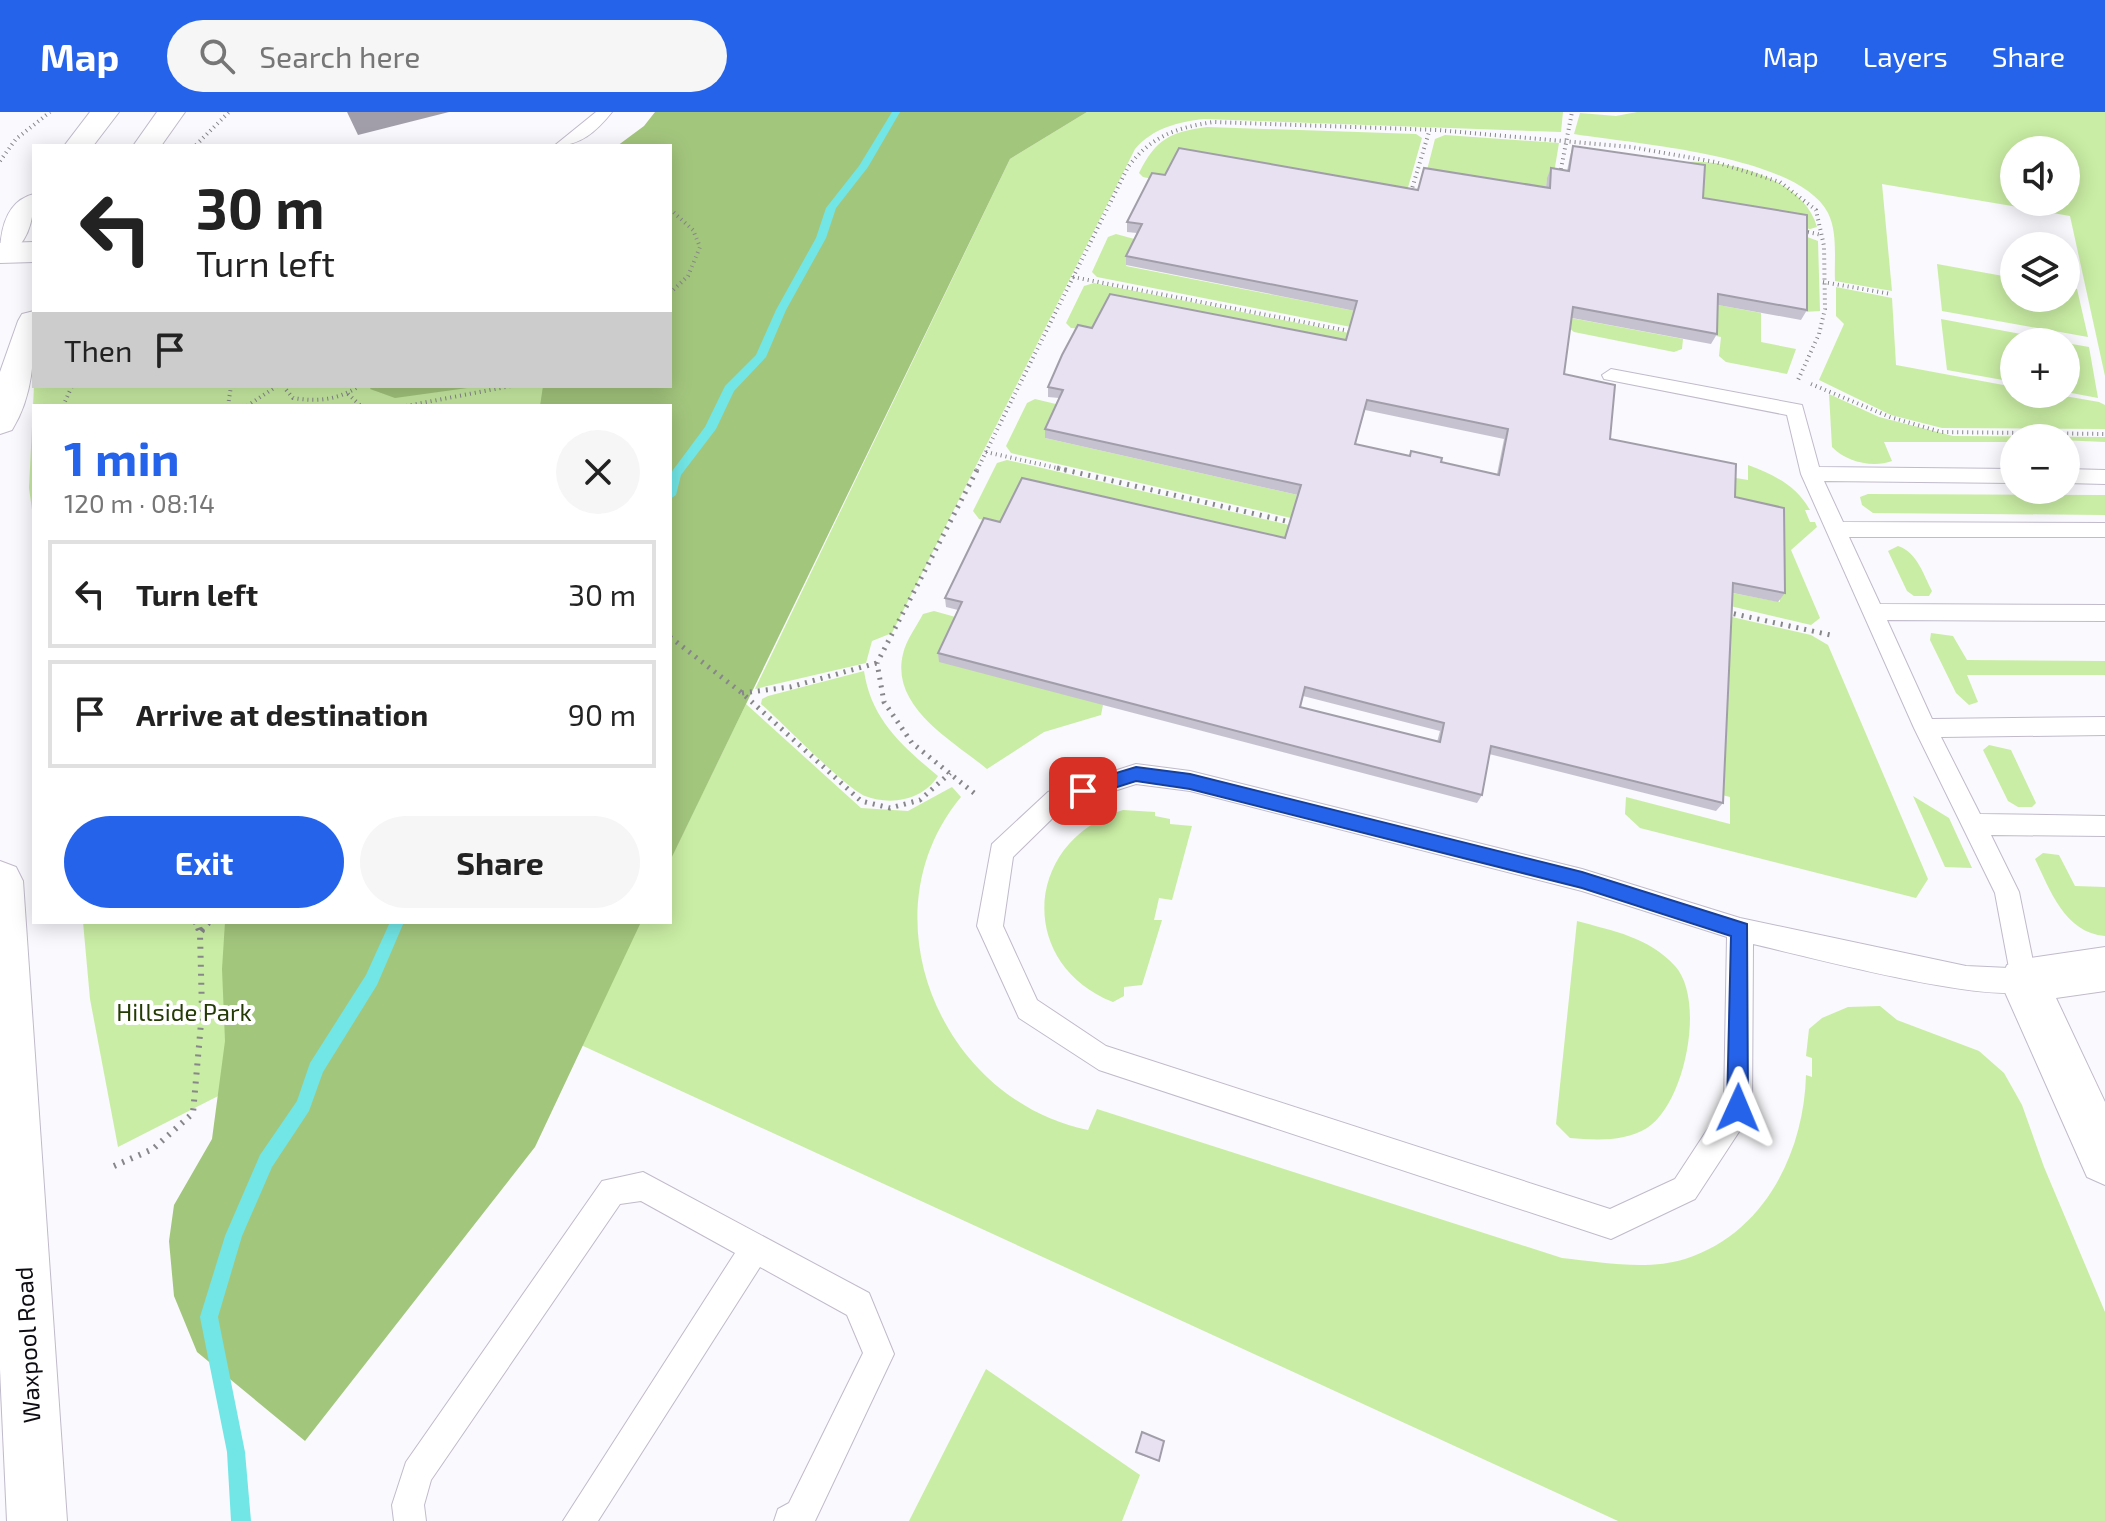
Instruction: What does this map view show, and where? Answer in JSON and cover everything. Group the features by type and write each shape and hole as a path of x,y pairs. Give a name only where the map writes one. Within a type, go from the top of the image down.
{"street":[{"path":"80,144 105,112"},
{"path":"148,144 171,112"},
{"path":"0,250 32,206"},
{"path":"0,250 32,252"},
{"path":"0,422 32,327"},
{"name":"Waxpool Road","path":"0,881 5,1044 37,1521"},
{"path":"2105,969 2024,981 2105,1159"}],"lane":[{"path":"565,144 593,125 604,112"},
{"path":"1611,375 1795,410 1811,474 1925,728 2007,892 2024,981 1966,978 1740,930 1582,880 1190,781 1136,774 1056,799 1001,852 990,926 1028,1009 1099,1057 1611,1224 1685,1189 1738,1108 1740,930"},
{"path":"1811,474 2000,476"},
{"path":"2080,476 2105,477"},
{"path":"1836,529 2105,530"},
{"path":"1873,612 2105,613"},
{"path":"1925,728 2105,726"},
{"path":"1975,824 2105,826"},
{"path":"410,1521 408,1505 417,1473 612,1191 643,1186 858,1304 879,1354 801,1515 790,1521"},
{"path":"579,1521 756,1247"}],"path":[{"path":"0,161 16,139 50,112"},
{"path":"197,144 229,112"},
{"path":"1559,180 1572,112"},
{"path":"742,693 790,687 877,663 891,642 1128,167 1142,147 1170,129 1213,122 1565,137 1729,163 1770,176 1797,190 1816,211 1822,235 1825,316 1798,381 1941,432 2105,434"},
{"path":"1409,199 1429,132"},
{"path":"1679,163 1680,155"},
{"path":"672,211 693,230 700,247 688,276 672,291"},
{"path":"1801,231 1822,235"},
{"path":"1073,277 1349,331"},
{"path":"1823,282 1891,294"},
{"path":"250,404 277,388"},
{"path":"282,388 293,398 319,402 348,394 356,388"},
{"path":"416,404 500,388"},
{"path":"348,394 359,404"},
{"path":"986,452 1290,522"},
{"path":"1726,611 1835,636"},
{"path":"672,639 694,659 742,693 861,801 890,808 920,800 950,773"},
{"path":"877,663 884,702 912,743 974,793"},
{"path":"114,1166 153,1149 193,1113 202,1012 200,933 196,924"},
{"path":"200,933 208,924"}],"green space":[{"path":"655,112 1087,112 1010,159 672,857 672,404 540,404 543,388 672,388 672,144 620,144 644,126"},
{"path":"1087,112 1563,112 1561,132 1204,119 1175,124 1150,136 1135,149 892,633 872,641 866,663 755,689 1010,159"},
{"path":"1637,112 2105,112 2105,376 2080,262 2080,232 2074,232 2070,216 2080,216 2080,136 2000,136 2000,204 1882,184 1892,291 1835,281 1831,221 1811,193 1751,165 1673,148 1574,134 1580,113 1616,116"},
{"path":"1207,127 1416,134 1422,138 1405,198 1166,182 1143,177 1139,173 1152,152 1166,139"},
{"path":"1445,135 1559,143 1553,179 1547,178 1546,198 1425,178 1435,139"},
{"path":"1683,164 1744,169 1782,185 1809,210 1817,227 1810,229 1698,208"},
{"path":"1116,234 1138,240 1126,266 1355,311 1351,327 1097,277 1092,272 1108,237"},
{"path":"1802,235 1818,241 1820,311 1803,312"},
{"path":"1937,264 2000,275 2000,312 2080,312 2080,302 2088,337 2080,336 2080,328 2037,328 1942,311"},
{"path":"1094,283 1349,333 1344,350 1071,328 1066,323 1084,286"},
{"path":"1836,287 1892,298 1896,365 2000,384 2000,408 2080,408 2080,399 2099,402 2105,405 2105,429 2080,429 2080,424 1942,428 1891,415 1819,380 1844,324 1836,316"},
{"path":"1713,304 1761,313 1761,342 1796,349 1787,374 1726,362 1719,356 1721,337 1712,335"},
{"path":"1571,318 1683,339 1682,349 1674,352 1574,332 1569,328"},
{"path":"1941,319 2000,330 2000,379 1947,370"},
{"path":"2080,345 2089,347 2098,398 2080,395"},
{"path":"34,388 602,388 592,404 33,404"},
{"path":"371,388 468,388 395,398"},
{"path":"1829,394 1879,417 1953,436 2000,436 2000,442 1884,442 1892,461 1877,464 1860,462 1832,447"},
{"path":"1035,399 1060,405 1045,438 1298,495 1291,518 1011,453 1006,446 1027,403"},
{"path":"32,427 32,510 29,488"},
{"path":"2080,437 2105,437 2105,442 2080,441"},
{"path":"1007,460 1289,525 1283,547 1004,524 979,519 973,511 997,463"},
{"path":"1748,465 1791,487 1810,510 1805,510 1810,522 1815,522 1817,527 1791,550 1820,618 1811,625 1726,605 1727,592 1780,602 1780,517 1729,507 1730,477 1748,480"},
{"path":"1868,494 2000,495 2000,504 2080,504 2080,495 2105,495 2105,515 1873,513 1862,505 1860,497"},
{"path":"1898,546 1910,553 1919,564 1932,591 1929,596 1914,596 1907,591 1888,551"},
{"path":"934,611 959,618 1103,705 1101,715 1044,732 987,769 927,721 906,690 901,673 904,649 923,614"},
{"path":"1727,618 1811,635 1828,645 1928,879 1916,898 1640,828 1625,814 1626,797 1730,824 1730,797 1718,794"},
{"path":"1931,633 1953,636 1967,660 2105,661 2105,675 1967,675 1978,702 1969,705 1956,693 1930,640"},
{"path":"864,671 873,703 890,730 938,776 915,796 885,800 865,796 829,768 761,704 762,699 768,696"},
{"path":"746,704 861,808 908,811 952,787 961,797 932,844 919,895 919,946 933,996 957,1043 992,1082 1036,1112 1088,1130 1097,1109 1562,1258 1624,1264 1670,1263 1713,1247 1737,1231 1774,1187 1788,1161 1797,1133 1806,1075 1812,1077 1812,1058 1806,1056 1809,1029 1822,1018 1848,1007 1880,1006 1897,1020 1979,1051 2004,1073 2022,1105 2044,1167 2105,1312 2105,1521 1618,1521 581,1045 639,924 672,924 672,856"},
{"path":"1989,745 2011,750 2036,803 2032,807 2018,807 2008,801 1983,750"},
{"path":"1913,796 1949,818 1972,868 1945,867"},
{"path":"1123,810 1155,812 1155,816 1170,819 1170,824 1192,826 1172,900 1159,898 1154,920 1162,920 1142,985 1124,987 1124,996 1113,1002 1082,984 1060,960 1047,932 1044,903 1051,874 1066,848 1090,826"},
{"path":"2043,853 2059,855 2075,886 2105,887 2105,936 2079,927 2061,908 2035,859"},
{"path":"1577,921 1630,936 1654,948 1675,966 1684,982 1689,1002 1687,1051 1672,1097 1660,1116 1647,1128 1620,1138 1570,1138 1556,1124"},
{"name":"Hillside Park","path":"83,924 436,924 346,1031 118,1147 90,999"},
{"path":"225,924 640,924 535,1147 305,1441 197,1352 174,1296 169,1241 174,1205 212,1139 225,1041 222,969"},
{"path":"986,1369 1140,1475 1122,1521 909,1521"}],"building":[{"path":"1573,146 1705,165 1703,198 1807,215 1807,310 1718,294 1717,334 1573,307 1564,374 1615,385 1610,439 1736,464 1735,497 1784,508 1785,593 1733,583 1723,803 1491,746 1482,795 938,653 962,602 945,598 984,518 1000,522 1022,478 1285,538 1301,485 1045,429 1063,390 1048,387 1062,355 1078,325 1092,328 1110,294 1346,340 1357,301 1126,256 1142,224 1127,222 1152,173 1165,175 1179,148 1418,190 1424,168 1550,188 1551,168 1569,171","holes":["1367,400 1508,429 1499,475 1441,462 1442,458 1411,451 1410,456 1355,444","1305,687 1444,723 1440,742 1300,707"]},
{"path":"1142,1432 1164,1441 1159,1461 1136,1452"}],"waterway":[{"path":"672,488 676,474 710,429 729,389 761,357 781,310 821,238 831,208 863,167 896,112"},
{"path":"241,1521 236,1452 209,1317 234,1236 266,1161 303,1105 316,1068 372,980 396,924"}],"route":[{"path":"1083,791 1136,774 1190,781 1582,880 1740,930 1738,1108"}]}
